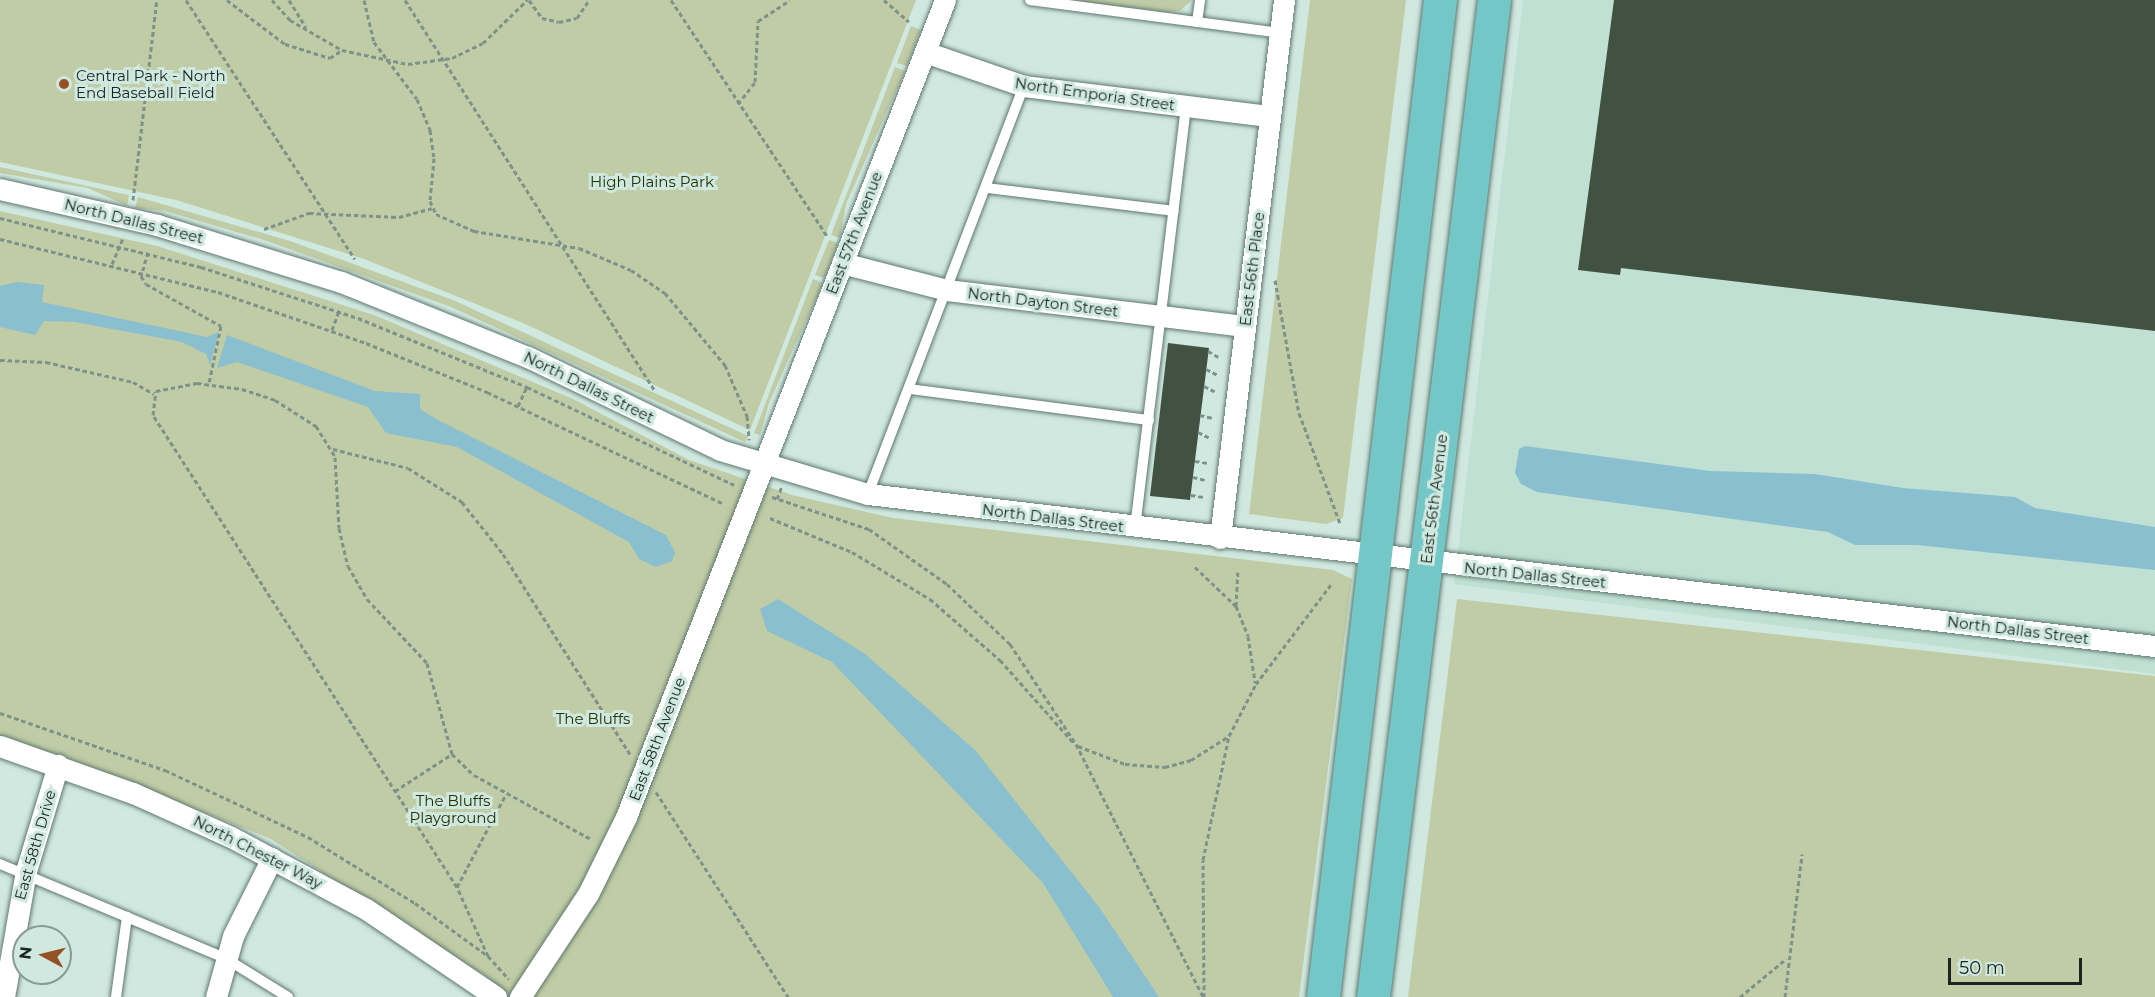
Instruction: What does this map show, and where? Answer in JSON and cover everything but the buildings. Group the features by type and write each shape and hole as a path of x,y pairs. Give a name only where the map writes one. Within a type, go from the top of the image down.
{"main road":[{"path":"1323,997 1372,555 1440,0"},
{"name":"East 56th Avenue","path":"1373,997 1494,0"}],"street":[{"name":"East 57th Avenue","path":"763,466 945,0"},
{"name":"East 56th Place","path":"1220,538 1284,0"},
{"name":"North Emporia Street","path":"925,52 1024,86 1270,117"},
{"name":"North Dallas Street","path":"0,189 167,228 367,291 528,357 763,466 868,494 1427,563 2155,646"},
{"name":"North Dayton Street","path":"842,263 947,290 1245,326"},
{"name":"East 58th Avenue","path":"520,997 588,894 627,817 763,466"},
{"name":"North Chester Way","path":"0,746 58,765 173,810 272,858 366,909 496,997"},
{"name":"East 58th Drive","path":"4,997 26,871 58,765"},
{"path":"216,997 225,958 272,858"}],"lane":[{"path":"1030,0 1280,33"},
{"path":"1197,22 1200,0"},
{"path":"868,494 987,188 1024,86"},
{"path":"1136,528 1186,107"},
{"path":"987,188 1174,211"},
{"path":"910,389 1149,420"},
{"path":"0,864 26,871 225,958 288,997"},
{"path":"116,997 127,916"}],"path":[{"path":"131,207 158,0"},
{"path":"186,0 355,260"},
{"path":"227,0 285,45 330,58 342,50"},
{"path":"272,0 290,20 342,50 388,62 443,60 489,40 528,0 542,18 559,22 577,18 589,0"},
{"path":"289,0 307,29"},
{"path":"364,0 369,30 388,62 417,99 430,130 432,208"},
{"path":"405,0 655,391"},
{"path":"670,0 828,237"},
{"path":"738,104 755,82 758,21 790,0"},
{"path":"884,0 909,22"},
{"path":"264,229 282,218 325,211 399,217 432,208"},
{"path":"432,208 458,227 561,244 631,270 681,307 725,365 751,434"},
{"path":"0,218 148,252 339,311 527,387 693,468 732,484 735,474"},
{"path":"0,239 112,264 141,276 218,322 222,334 209,383"},
{"path":"112,264 119,245"},
{"path":"141,276 148,252"},
{"path":"141,276 199,287 332,330 518,406 724,504"},
{"path":"1275,280 1302,423 1340,523"},
{"path":"332,330 339,311"},
{"path":"1208,351 1220,358"},
{"path":"0,360 46,362 133,382 154,394"},
{"path":"1206,369 1218,375"},
{"path":"154,394 166,386 209,383 258,394 291,408 316,426 333,450 348,566 367,599 427,663 452,754 506,794 591,839"},
{"path":"1204,386 1216,392"},
{"path":"518,406 527,387"},
{"path":"154,394 153,415 457,887 488,956"},
{"path":"1200,415 1213,418"},
{"path":"1198,432 1210,438"},
{"path":"333,450 408,468 462,502 503,555 629,751"},
{"path":"1195,460 1207,463"},
{"path":"1193,477 1205,480"},
{"path":"780,489 777,499 869,529 969,603 1027,666 1076,744 1204,997"},
{"path":"1191,495 1203,497"},
{"path":"770,518 852,552 930,599 1000,660 1076,744 1125,764 1165,767 1191,760 1229,736"},
{"path":"1195,567 1236,606 1248,636 1256,684"},
{"path":"1236,606 1238,572"},
{"path":"1204,997 1203,860 1229,736 1256,684 1332,583"},
{"path":"0,713 121,753 241,804 372,874 488,956 506,976"},
{"path":"395,790 452,754"},
{"path":"655,789 788,997"},
{"path":"457,887 506,794"},
{"path":"1785,997 1786,958 1802,854"},
{"path":"1740,997 1786,958"}],"shaded area":[{"path":"1523,0 2155,0 2155,674 1454,584"}],"green space":[{"name":"High Plains Park","path":"0,0 916,0 750,430 523,323 364,259 176,200 0,162"},
{"path":"1056,0 1192,0 1180,11 1169,12"},
{"path":"1310,0 1406,0 1343,518 1326,524 1249,514"},
{"path":"911,26 921,30 907,66 897,63"},
{"path":"895,67 905,71 846,204 840,238 831,235"},
{"path":"0,167 129,195 127,206 88,188 0,173"},
{"path":"138,197 290,241 453,300 748,436 745,442 451,307 264,240 165,211 135,208"},
{"name":"The Bluffs","path":"0,211 157,246 374,315 573,399 689,460 792,495 893,518 1333,570 1352,579 1299,997 514,997 271,839 60,755 0,739"},
{"path":"829,240 838,243 825,278 815,275"},
{"path":"813,279 823,283 769,403 760,435 754,433"},
{"path":"1457,599 2155,676 2155,997 1408,997"}],"water":[{"path":"17,282 44,285 42,302 207,337 219,332 210,365 206,354 182,342 75,322 44,321 35,335 0,327 0,286"},
{"path":"227,335 375,391 420,394 420,409 436,419 666,535 675,553 672,561 656,567 639,559 629,542 457,447 386,433 368,407 237,362 217,368"},
{"path":"1525,446 1710,471 1815,474 1903,488 2015,497 2035,508 2155,527 2155,570 1917,545 1855,545 1828,532 1537,492 1521,484 1515,473 1519,449"},
{"path":"778,599 865,654 975,750 1099,907 1159,997 1113,997 1043,883 832,662 767,631 760,609"}],"place":[{"name":"Central Park - North End Baseball Field","path":"64,84"}],"park label":[{"name":"The Bluffs Playground","path":"453,808"}]}
